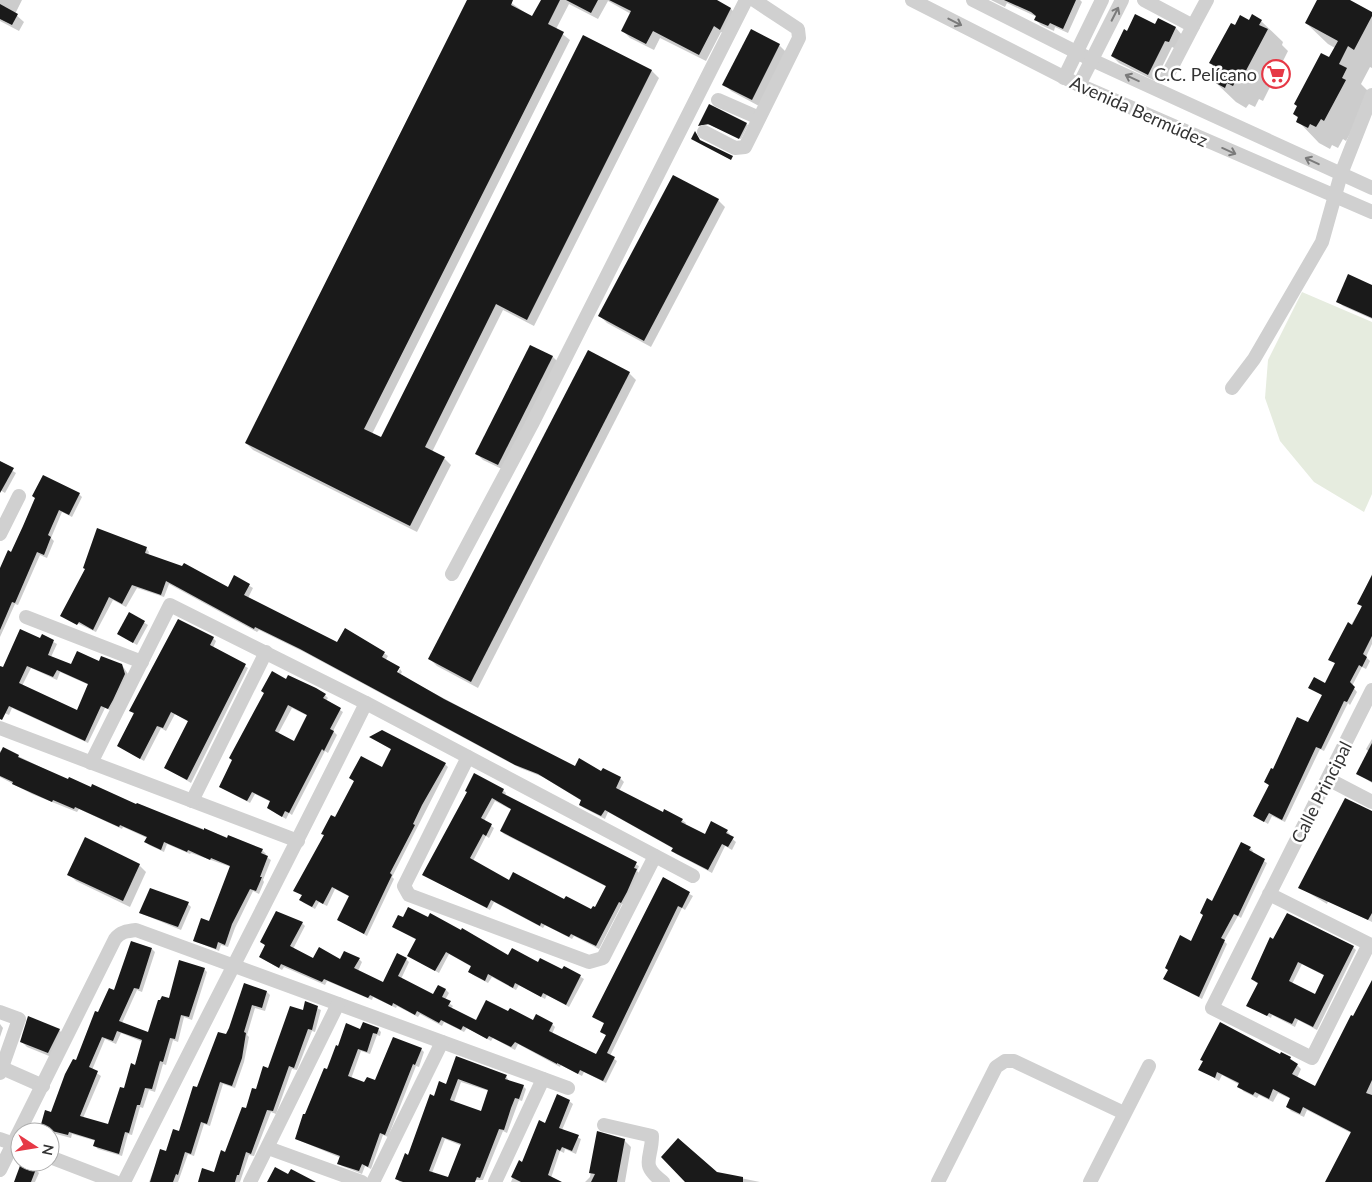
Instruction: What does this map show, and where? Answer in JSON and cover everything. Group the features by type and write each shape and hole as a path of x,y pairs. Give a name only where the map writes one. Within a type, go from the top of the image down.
{"street":[{"path":"452,574 532,424 746,0"},
{"path":"704,132 742,149 799,38 798,28 754,0"},
{"name":"Avenida Bermúdez","path":"912,0 1079,85 1372,212"},
{"name":"Avenida Bermúdez","path":"973,0 1092,60 1372,188"},
{"path":"1064,78 1102,0"},
{"path":"1079,85 1122,0"},
{"path":"1144,0 1193,26"},
{"path":"1167,76 1207,0"},
{"path":"1232,388 1254,359 1322,242 1341,174 1372,95"},
{"path":"718,100 759,118"},
{"path":"0,534 5,513 19,496"},
{"path":"91,764 170,605 366,703 693,876"},
{"path":"26,617 142,662"},
{"path":"192,801 266,652"},
{"name":"Calle Principal","path":"1269,894 1369,944 1312,1058 1212,1008 1269,894 1328,779 1372,690"},
{"path":"124,1182 231,966 298,841 366,703"},
{"path":"0,728 298,841"},
{"path":"468,757 404,886 408,895 589,962 603,958 655,856"},
{"path":"1328,779 1372,802"},
{"path":"27,1122 118,935 136,930 568,1088"},
{"path":"250,1182 338,1004"},
{"path":"0,1012 19,1019 1,1070 43,1086"},
{"path":"373,1182 442,1042"},
{"path":"938,1182 996,1067 1005,1061 1014,1061 1124,1113"},
{"path":"1090,1182 1149,1066"},
{"path":"495,1182 543,1079"},
{"path":"604,1125 652,1136 648,1166 650,1173 663,1182"},
{"path":"268,1148 362,1182"},
{"path":"0,1170 10,1155"},
{"path":"60,1162 115,1182"}],"shaded area":[{"path":"1302,292 1372,322 1372,494 1364,512 1314,482 1280,441 1265,398 1268,360"}],"building":[{"path":"467,0 513,0 511,5 532,16 541,0 560,0 548,24 564,32 364,429 381,437 583,35 652,70 527,320 496,304 425,447 445,457 410,526 245,443"},
{"path":"566,0 598,0 591,13"},
{"path":"609,0 717,0 731,8 720,30 714,26 699,55 653,31 646,44 621,31 631,11"},
{"path":"1004,0 1076,0 1063,29 1050,23 1048,26 1034,20 1036,16 1031,12"},
{"path":"1317,0 1350,0 1372,12 1372,16 1354,50 1348,46 1339,64 1347,68 1342,78 1346,80 1324,121 1321,119 1316,127 1310,124 1308,128 1296,122 1298,117 1293,114 1297,106 1294,104 1321,53 1329,57 1338,41 1305,23"},
{"path":"0,4 18,14 12,25 0,19"},
{"path":"1135,14 1155,24 1158,18 1176,27 1169,42 1165,41 1148,75 1111,56 1124,29 1127,31"},
{"path":"1252,14 1262,20 1259,25 1268,29 1241,80 1237,78 1233,86 1227,83 1225,88 1212,81 1214,77 1209,74 1213,65 1209,63 1231,23 1235,25 1240,15 1249,20"},
{"path":"751,29 780,44 752,100 722,85"},
{"path":"709,104 747,123 739,139 708,124 698,126"},
{"path":"695,131 700,140 733,156 731,160 691,139"},
{"path":"673,175 719,199 644,341 598,316"},
{"path":"1348,274 1372,285 1372,318 1336,302"},
{"path":"530,345 553,356 498,465 475,454"},
{"path":"588,350 630,372 471,682 428,659"},
{"path":"0,461 14,468 0,493"},
{"path":"43,475 80,493 69,515 59,510 48,535 51,537 44,555 37,552 15,603 12,602 0,630 0,568 8,550 11,552 35,498 32,496"},
{"path":"97,528 147,547 145,553 182,566 184,563 228,587 234,575 250,584 244,595 337,642 345,628 385,652 382,657 400,667 397,672 444,699 575,766 579,758 601,771 603,768 621,777 616,788 663,812 664,809 683,819 681,822 705,834 711,821 728,830 726,833 734,837 728,847 722,844 708,870 671,851 673,848 605,810 601,816 579,805 581,800 538,774 515,765 300,649 255,627 254,629 166,581 161,595 132,585 122,604 109,597 93,630 79,622 77,625 60,616 85,569 83,568"},
{"path":"1372,575 1372,636 1363,654 1367,657 1362,667 1359,665 1350,682 1355,687 1347,702 1344,701 1321,749 1316,747 1282,820 1269,813 1264,822 1253,816 1269,785 1264,782 1271,768 1273,769 1297,717 1308,722 1322,695 1308,688 1314,677 1325,683 1335,663 1328,660 1348,622 1352,625 1362,606 1357,604"},
{"path":"129,612 145,621 133,643 117,634"},
{"path":"178,619 214,637 210,645 246,664 187,780 164,768 188,721 171,712 163,728 157,726 140,759 117,746 134,713 129,711"},
{"path":"20,629 40,638 42,634 54,640 48,655 71,664 77,651 99,661 101,656 122,664 125,674 108,709 101,706 85,741 9,706 2,720 0,719 0,666 3,667","holes":["27,666 53,677 57,670 88,684 77,710 19,683"]},
{"path":"272,671 286,679 288,675 316,688 326,694 323,698 341,708 330,729 334,731 324,751 322,749 289,813 285,811 282,817 267,808 270,801 252,792 247,801 219,787 232,760 229,758 264,693 261,691","holes":["288,705 307,715 294,741 275,731"]},
{"path":"382,730 446,763 422,805 413,824 415,825 390,873 392,875 364,934 337,920 349,896 332,887 323,904 316,900 312,907 299,900 302,895 293,891 324,835 321,834 331,815 335,817 354,781 349,778 361,756 382,767 391,749 369,737"},
{"path":"1372,743 1372,782 1356,774"},
{"path":"3,747 19,755 18,757 68,779 69,777 91,787 92,784 136,804 204,830 204,828 227,838 228,835 263,849 261,853 268,856 260,877 262,877 256,891 250,889 232,924 225,945 218,942 216,949 193,941 201,918 209,921 230,866 211,858 210,860 188,850 187,852 164,842 161,850 144,842 147,837 120,825 119,827 75,807 74,809 53,800 52,802 12,784 13,782 0,776 0,753"},
{"path":"474,773 504,789 502,793 637,862 634,868 637,869 627,892 621,903 619,902 596,946 571,934 569,937 541,923 540,926 491,900 487,908 422,875 467,792 465,791","holes":["492,798 511,809 500,831 606,886 595,907 593,906 591,909 566,896 564,899 513,872 509,880 470,858 483,834 486,836 492,824 481,818"]},
{"path":"1345,798 1372,811 1372,913 1368,920 1298,888"},
{"path":"85,837 140,864 123,901 67,875"},
{"path":"1241,842 1251,847 1249,850 1265,859 1238,916 1234,914 1221,938 1225,940 1199,997 1163,979 1168,970 1165,968 1180,935 1191,941 1203,915 1200,913 1207,898 1212,901"},
{"path":"663,877 690,892 682,908 678,906 607,1053 615,1057 603,1081 580,1070 578,1074 515,1042 511,1047 489,1036 487,1039 463,1026 461,1030 441,1020 439,1023 417,1011 415,1015 393,1003 392,1006 370,995 368,998 324,979 322,982 281,964 279,968 259,957 265,945 260,942 276,911 303,922 290,946 313,958 319,947 340,959 344,951 360,958 354,968 383,982 397,953 407,958 398,976 433,994 438,985 446,989 442,997 451,1001 448,1006 476,1020 486,1000 508,1011 510,1008 533,1020 536,1014 553,1023 549,1031 596,1054 606,1035 600,1032 604,1023 592,1017"},
{"path":"150,888 189,902 178,927 139,913"},
{"path":"408,907 428,917 430,913 461,930 462,928 508,955 512,948 538,962 540,958 562,969 564,966 581,975 566,1005 543,993 541,997 515,983 513,988 488,974 485,981 468,972 471,966 446,952 435,971 407,956 416,939 392,927 398,915 403,917"},
{"path":"1287,913 1354,946 1313,1027 1295,1018 1292,1024 1269,1013 1267,1016 1246,1006 1258,983 1251,979 1270,937 1273,939","holes":["1298,962 1324,975 1315,994 1289,981"]},
{"path":"131,941 152,948 139,989 134,988 119,1021 148,1032 158,1000 162,996 169,998 179,960 205,968 189,1017 181,1015 175,1039 170,1038 163,1062 160,1061 152,1089 145,1088 140,1105 137,1105 129,1133 125,1132 119,1154 93,1146 95,1140 69,1132 68,1135 60,1133 60,1122 42,1122 45,1110 51,1112 65,1074 73,1059 76,1060 95,1011 98,1012 109,988 114,990","holes":["117,1031 142,1040 135,1065 131,1063 124,1088 120,1087 108,1124 80,1116 98,1071 89,1067 102,1037 113,1041"]},
{"path":"1372,980 1372,1080 1366,1093 1372,1095 1372,1182 1325,1182 1351,1132 1303,1107 1300,1114 1286,1107 1290,1098 1273,1089 1269,1099 1255,1092 1253,1095 1237,1087 1239,1083 1217,1072 1215,1078 1198,1070 1203,1061 1200,1060 1220,1022 1280,1054 1281,1052 1291,1057 1290,1059 1298,1064 1292,1074 1315,1086 1351,1015 1353,1016"},
{"path":"244,983 267,991 262,1008 252,1005 244,1032 246,1033 242,1058 232,1086 220,1082 207,1124 201,1122 191,1154 185,1152 178,1175 176,1174 173,1182 150,1182 160,1149 166,1151 173,1129 179,1131 193,1086 197,1087 218,1032 226,1034 229,1028"},
{"path":"305,1001 318,1006 312,1030 308,1029 294,1068 289,1066 273,1111 267,1110 251,1154 246,1152 235,1182 198,1182 202,1168 214,1172 221,1150 225,1152 242,1107 246,1108 252,1088 256,1089 263,1066 268,1068 290,1006 303,1010"},
{"path":"28,1016 60,1029 48,1053 20,1042"},
{"path":"363,1022 379,1028 377,1034 373,1033 367,1052 358,1049 348,1076 364,1082 367,1077 375,1080 393,1037 422,1048 415,1065 413,1064 385,1135 380,1133 368,1167 362,1164 359,1171 337,1164 340,1156 295,1139 303,1114 305,1114 324,1068 327,1069 336,1045 338,1046 346,1023 360,1029"},
{"path":"456,1056 507,1075 505,1079 524,1085 519,1099 515,1098 504,1130 499,1129 480,1178 477,1177 475,1182 403,1182 395,1179 405,1153 408,1155 430,1094 434,1096 439,1081 446,1084","holes":["458,1079 488,1090 481,1111 450,1100","442,1137 461,1144 448,1177 429,1171"]},
{"path":"557,1094 570,1100 559,1128 579,1135 572,1151 562,1147 560,1151 557,1149 548,1175 562,1182 521,1182 511,1177 519,1160 522,1162 539,1120 545,1123"},
{"path":"597,1131 625,1139 617,1182 591,1182 595,1174 589,1173"},
{"path":"678,1138 717,1172 743,1177 743,1182 685,1182 661,1157"},
{"path":"275,1167 288,1174 291,1169 316,1182 267,1182"},
{"path":"18,1172 35,1172 31,1182 14,1182"}],"place":[{"name":"C.C. Pelícano","path":"1276,74"}]}
